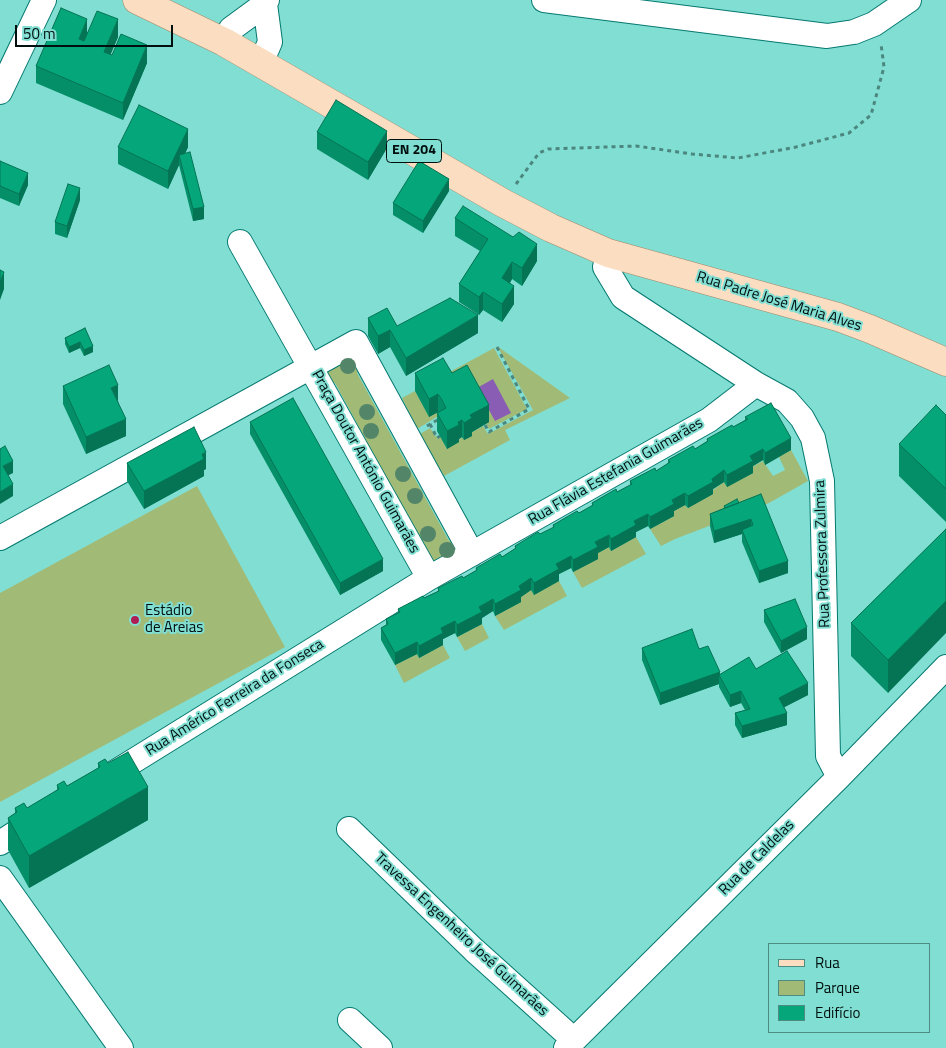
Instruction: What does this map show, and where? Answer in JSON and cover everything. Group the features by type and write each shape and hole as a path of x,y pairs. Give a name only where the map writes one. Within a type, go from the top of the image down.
{"main road":[{"name":"EN 204","path":"137,0 262,62 504,203 551,228 608,252"},
{"name":"Rua Padre José Maria Alves","path":"608,252 838,317 946,362"}],"street":[{"path":"0,92 44,0"},
{"path":"544,0 827,36 854,32 874,24 908,0"},
{"path":"224,42 231,29 266,2"},
{"path":"262,62 270,42 266,2"},
{"path":"0,538 310,366 240,242"},
{"name":"Rua Professora Zulmira","path":"608,252 605,267 623,297 756,384 787,401 802,418 813,438 822,481 828,756 839,777"},
{"name":"Praça Doutor António Guimarães","path":"429,578 310,366 356,342 472,554"},
{"name":"Rua Flávia Estefania Guimarães","path":"472,554 709,420 756,384"},
{"name":"Rua Américo Ferreira da Fonseca","path":"84,791 429,578 472,554"},
{"name":"Rua de Caldelas","path":"570,1044 839,777 946,667"},
{"path":"0,843 50,812"},
{"name":"Travessa Engenheiro José Guimarães","path":"349,829 570,1044"},
{"path":"0,878 121,1048"},
{"path":"350,1020 380,1048"}],"path":[{"path":"504,203 539,153 548,149 636,146 738,158 796,147 849,133 871,115 884,67 880,42 874,24"},
{"path":"485,425 489,432 529,409 497,347"},
{"path":"424,428 442,418"},
{"path":"430,424 437,438 440,436"}],"green space":[{"path":"497,346 570,398 505,430 510,440 444,476 420,434 430,428 438,439 441,437 447,449 458,440 483,426 488,434 533,410"},
{"path":"494,348 527,409 489,429 486,424 488,422 446,374"},
{"path":"350,357 358,361 364,369 357,373 449,541 457,537 458,549 438,560 429,561 425,549 335,383 330,386 326,372"},
{"path":"415,391 429,416 438,412 440,415 417,429 402,398"},
{"path":"791,450 808,481 769,503 661,546 650,529 674,516 672,512 685,505 688,508 724,482 727,486 752,473 750,468 763,461 773,476 785,470 779,457"},
{"name":"Estádio de Areias","path":"197,486 285,647 0,802 0,593"},
{"path":"636,537 646,554 582,588 573,572 597,559 595,554 609,547 611,551"},
{"path":"559,581 567,596 504,630 495,616 520,602 519,598 531,590 534,594"},
{"path":"482,624 489,638 465,651 457,637"},
{"path":"443,645 450,658 404,683 395,665 417,654 419,658"}],"shaded area":[{"path":"493,379 511,413 495,421 477,388"}],"building":[{"path":"61,8 87,19 79,39 84,41 97,11 118,19 104,52 112,55 121,34 147,45 123,103 36,66"},
{"path":"336,100 387,131 368,162 317,132"},
{"path":"139,105 188,129 168,171 118,147"},
{"path":"190,152 204,207 193,209 179,155"},
{"path":"0,161 28,173 19,194 0,186"},
{"path":"419,161 449,179 423,221 393,203"},
{"path":"68,184 80,188 67,226 55,222"},
{"path":"463,206 513,237 519,232 537,244 522,268 512,262 502,278 514,286 502,304 483,292 479,297 459,284 488,239 455,218"},
{"path":"0,270 4,272 0,282"},
{"path":"450,298 478,315 406,358 390,330 378,336 368,318 387,308 397,326"},
{"path":"85,328 93,346 84,350 80,342 69,347 65,338"},
{"path":"443,358 452,373 467,365 489,405 470,415 472,418 464,423 462,420 458,422 459,425 447,431 437,413 446,408 442,400 438,394 429,399 415,373"},
{"path":"109,365 118,385 111,388 126,419 86,437 63,386"},
{"path":"293,398 383,559 340,583 250,422"},
{"path":"771,403 791,438 765,453 763,449 750,456 753,461 727,475 724,470 712,479 713,482 688,496 685,493 672,500 674,504 650,517 648,514 634,521 636,525 611,539 609,535 595,542 598,547 573,560 571,556 556,564 559,569 534,583 531,578 519,586 521,590 495,604 493,599 479,607 482,612 457,625 455,621 441,628 443,633 419,646 417,642 395,653 381,628 388,624 386,619 400,612 398,609 423,596 424,598 439,591 438,588 462,576 463,578 500,554 502,557 516,548 515,546 538,532 540,534 554,527 553,525 577,511 579,513 593,505 592,503 616,489 617,492 632,484 630,481 655,468 656,471 670,462 668,460 693,446 695,449 708,441 707,439 732,425 733,427 748,419 745,417"},
{"path":"936,405 946,415 946,489 899,444"},
{"path":"194,427 206,452 202,454 204,459 144,491 127,463"},
{"path":"5,446 13,461 3,466 13,484 0,492 0,449"},
{"path":"761,494 788,561 759,571 742,530 753,525 751,519 714,531 710,514"},
{"path":"737,499 739,503 725,508 724,506"},
{"path":"946,529 946,601 888,660 851,623"},
{"path":"795,599 807,627 781,641 764,610"},
{"path":"692,629 699,649 708,646 720,672 660,693 642,648"},
{"path":"787,651 808,683 779,698 787,713 742,726 735,713 750,709 741,691 730,695 719,675 749,657 756,669"},
{"path":"128,752 148,787 29,856 8,818 17,812 15,808 24,803 27,808 59,789 57,785 64,781 67,786 100,767 98,763 105,759 108,763"}],"place":[{"name":"Estádio de Areias","path":"135,620"}]}
